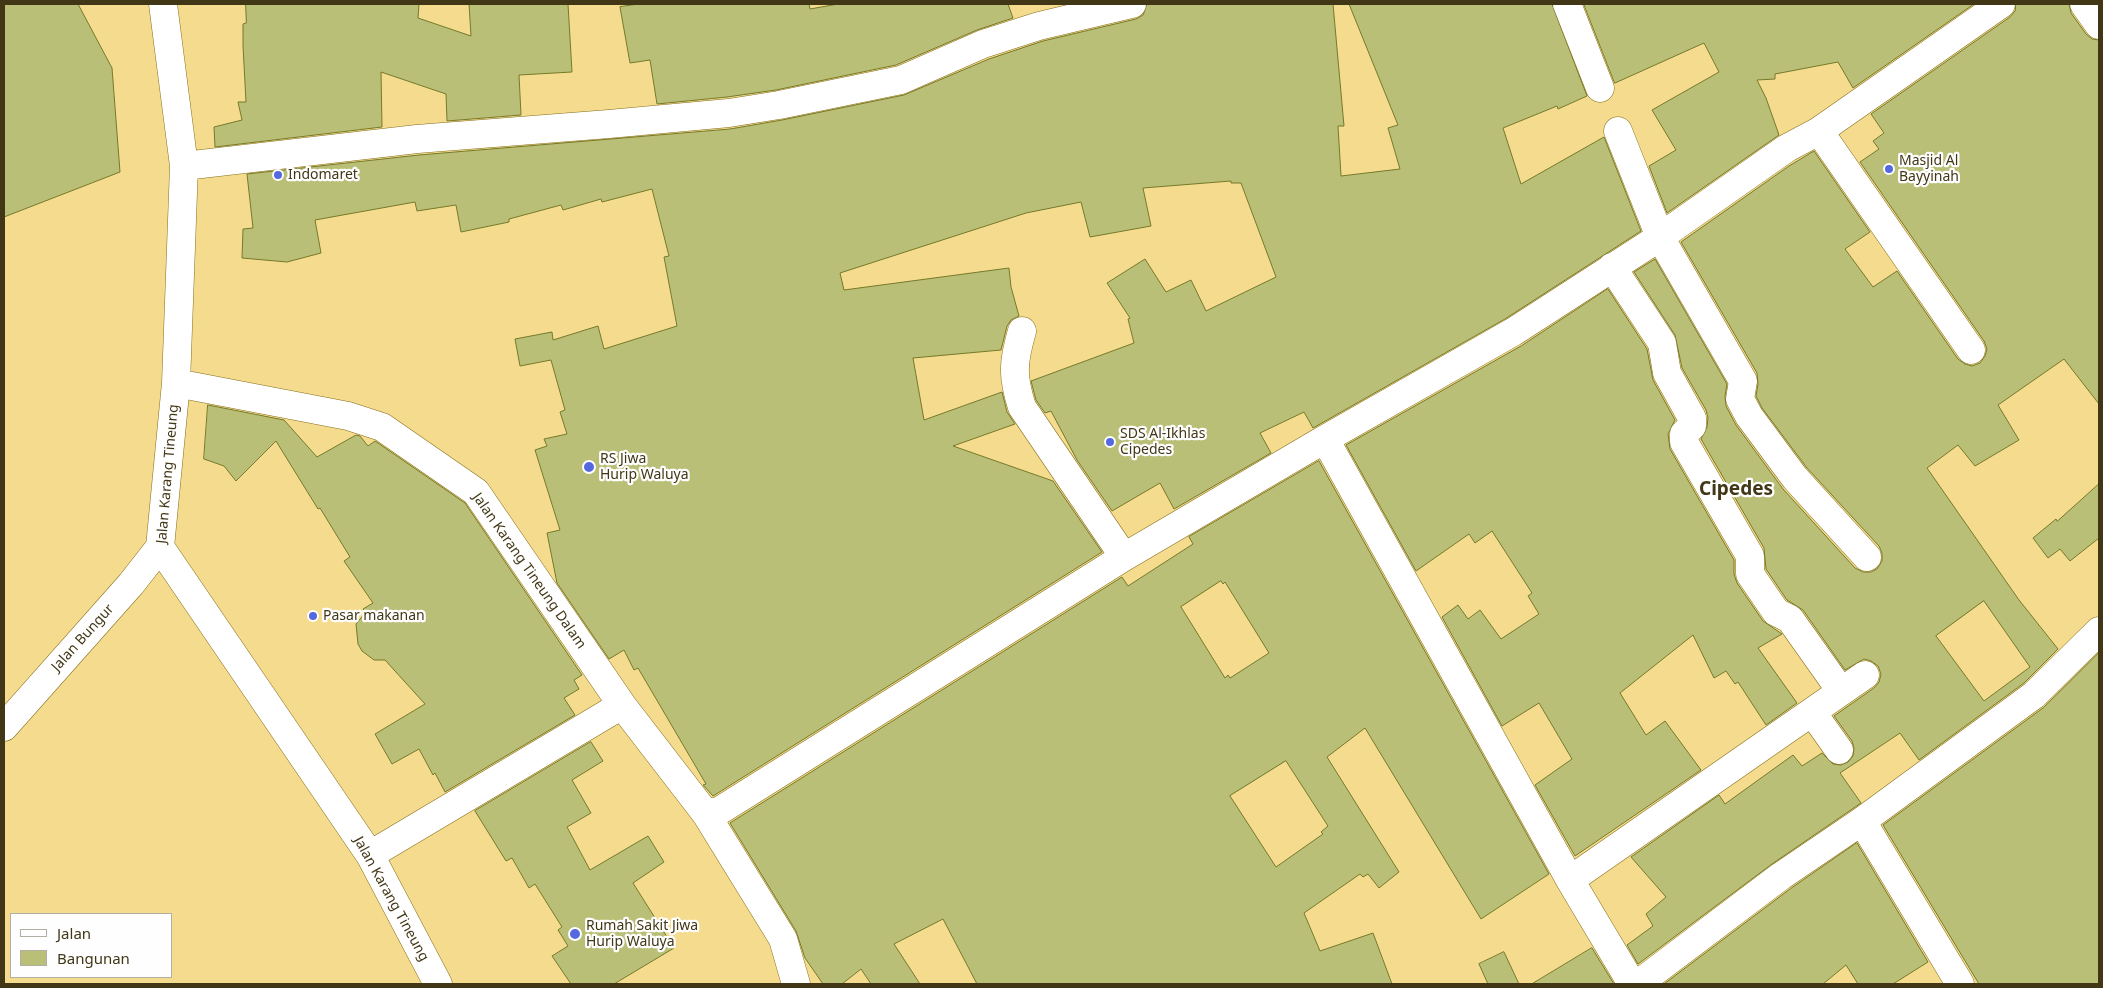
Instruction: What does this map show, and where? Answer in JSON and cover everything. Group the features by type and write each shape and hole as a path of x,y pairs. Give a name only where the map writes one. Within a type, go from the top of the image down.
{"street":[{"name":"Jalan Karang Tineung","path":"163,4 184,166 176,383 160,547 370,856 438,984"},
{"path":"184,166 417,139 729,113 779,105 901,80 983,44 1038,26 1132,4"},
{"path":"1567,4 1600,88"},
{"path":"706,814 719,812 1124,557 1325,439 1513,332 1660,236 1787,148 1820,130 2001,4"},
{"path":"2084,4 2099,25"},
{"path":"1618,130 1660,236 1743,381 1740,399 1749,416 1795,478 1867,556"},
{"path":"1820,130 1971,350"},
{"path":"1612,267 1662,343 1668,373 1692,418 1692,426 1684,434 1684,442 1750,556 1750,574 1776,612 1790,619 1842,691"},
{"path":"1022,331 1014,360 1017,392 1022,407 1124,557"},
{"name":"Jalan Karang Tineung Dalam","path":"176,383 348,416 382,427 476,492 622,705 706,814 783,939 796,984"},
{"path":"1325,439 1570,880 1632,984"},
{"name":"Jalan Bungur","path":"4,726 131,584 160,547"},
{"path":"1638,984 1781,876 1862,821 2034,695 2099,631"},
{"path":"1570,880 1865,675"},
{"path":"370,856 622,705"},
{"path":"1812,712 1838,750"},
{"path":"1862,821 1960,984"}],"building":[{"path":"4,4 78,4 112,68 120,172 4,217"},
{"path":"246,4 419,4 418,18 471,36 469,4 568,4 572,72 519,75 521,115 447,121 446,94 381,72 382,127 215,147 214,127 242,120 238,102 246,102 243,24 246,23"},
{"path":"639,4 809,4 810,9 838,4 1008,4 1013,18 977,30 896,65 776,90 657,104 650,60 630,63 620,7"},
{"path":"1147,4 1333,4 1344,126 1338,126 1341,176 1400,169 1388,128 1398,125 1349,4 1552,4 1587,96 1558,109 1557,106 1503,128 1521,184 1604,137 1641,231 1505,319 1313,428 1304,412 1260,433 1271,453 1174,509 1160,483 1112,511 1077,460 1051,411 1045,413 1036,400 1031,381 1134,343 1128,319 1130,318 1107,283 1145,259 1166,292 1191,280 1206,311 1276,277 1241,183 1231,183 1231,181 1143,188 1151,226 1090,237 1081,202 1026,213 840,273 844,290 1009,268 1011,287 1019,316 1011,320 1007,326 1001,350 913,358 924,420 1002,392 1007,412 1015,424 953,446 1053,481 1102,552 713,796 703,785 706,784 638,668 634,670 624,650 609,659 557,583 547,533 560,530 535,450 547,446 544,439 567,434 560,412 565,410 551,360 520,366 515,339 552,332 553,340 598,326 604,349 677,326 664,257 669,256 652,189 602,202 601,199 563,210 561,205 509,219 509,222 461,232 456,205 417,211 415,202 315,220 321,253 287,262 242,258 243,229 253,228 247,174 419,155 730,129 782,120 904,95 989,59 1043,41 1136,19 1143,15"},
{"path":"1584,4 1974,4 1853,88 1838,62 1775,74 1775,79 1757,80 1766,98 1779,135 1667,213 1649,166 1676,150 1652,110 1719,72 1704,43 1615,83"},
{"path":"2016,4 2069,4 2071,13 2086,34 2092,39 2099,40 2099,404 2064,359 1998,405 2019,440 1975,466 1958,445 1927,468 2019,600 2058,649 2024,683 1919,760 1900,733 1840,773 1861,803 1772,864 1638,964 1627,945 1653,926 1646,914 1666,897 1631,857 1719,795 1725,804 1793,755 1802,766 1822,753 1833,764 1841,765 1848,762 1853,756 1854,748 1852,741 1834,716 1874,688 1879,682 1881,674 1878,666 1864,659 1845,670 1803,610 1787,600 1766,569 1764,548 1701,439 1707,427 1708,418 1706,410 1682,368 1675,335 1634,272 1655,259 1727,384 1726,406 1736,425 1783,489 1855,568 1863,572 1871,572 1877,569 1882,561 1882,553 1879,546 1807,468 1762,408 1756,396 1757,373 1681,242 1789,166 1814,151 1870,232 1845,249 1873,287 1897,271 1958,359 1972,366 1980,363 1987,349 1984,341 1860,162 1879,149 1873,141 1884,133 1871,114 2010,17 2015,11","holes":["1984,601 2030,667 1984,701 1936,636"]},
{"path":"1608,289 1647,349 1653,380 1675,420 1668,434 1670,449 1734,560 1734,574 1737,583 1763,621 1782,634 1758,648 1797,703 1766,725 1738,682 1735,684 1726,671 1714,678 1693,635 1620,693 1646,735 1665,721 1701,770 1575,856 1535,785 1572,759 1539,703 1502,726 1442,617 1458,605 1468,619 1480,610 1501,639 1539,614 1528,596 1532,593 1492,531 1475,543 1469,534 1416,571 1346,445 1521,346"},
{"path":"208,405 284,420 317,457 356,435 360,436 368,446 375,441 465,503 582,675 574,680 579,689 564,698 575,715 445,792 419,749 392,764 375,734 425,704 385,660 374,660 362,651 358,644 356,624 366,612 363,609 373,603 344,561 350,557 276,441 236,481 224,466 204,459"},
{"path":"1319,461 1549,874 1481,919 1365,728 1327,757 1399,872 1379,888 1368,874 1363,877 1360,874 1304,913 1320,951 1373,933 1392,984 977,984 943,919 894,944 920,984 871,984 861,969 842,984 823,984 805,958 796,931 730,823 1122,577 1128,586 1193,544 1189,537","holes":["1221,581 1223,584 1225,582 1269,653 1230,678 1228,675 1225,678 1181,607","1286,761 1328,826 1321,832 1323,834 1276,867 1230,796"]},
{"path":"2099,484 2099,538 2070,561 2060,549 2048,558 2033,538 2056,519 2057,521"},
{"path":"2099,653 2099,984 1979,984 1883,825 2043,708"},
{"path":"591,742 603,761 572,780 591,813 567,827 590,870 648,836 664,862 633,883 674,948 614,984 571,984 552,956 568,946 558,930 562,927 535,884 529,888 512,858 506,861 475,811"},
{"path":"1857,843 1928,962 1893,984 1858,984 1846,965 1823,984 1664,984 1790,889"},
{"path":"1592,948 1614,984 1532,984"},
{"path":"1504,952 1519,984 1488,984 1479,964"}],"place":[{"name":"Masjid Al Bayyinah","path":"1889,169"},
{"name":"Indomaret","path":"278,175"},
{"name":"SDS Al-Ikhlas Cipedes","path":"1110,442"},
{"name":"RS Jiwa Hurip Waluya","path":"589,467"},
{"name":"Pasar makanan","path":"313,616"},
{"name":"Rumah Sakit Jiwa Hurip Waluya","path":"575,934"}],"district":[{"name":"Cipedes","path":"1736,490"}]}
